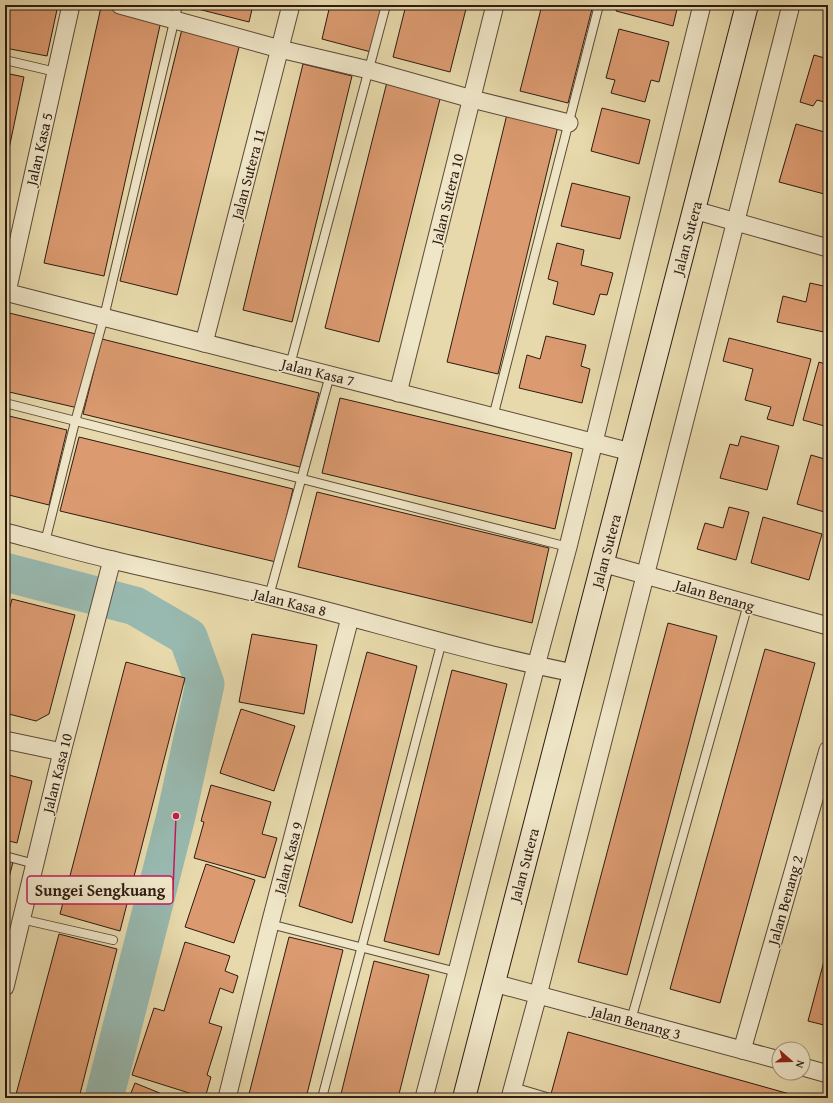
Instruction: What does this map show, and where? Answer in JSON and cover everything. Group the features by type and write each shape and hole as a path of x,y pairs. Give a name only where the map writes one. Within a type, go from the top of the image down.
{"street":[{"name":"Jalan Kasa 5","path":"6,292 71,5"},
{"path":"120,5 176,12 280,49 369,70 569,123"},
{"name":"Jalan Sutera 11","path":"204,343 291,5"},
{"name":"Jalan Sutera 10","path":"398,392 495,5"},
{"path":"424,1098 568,547 702,5"},
{"name":"Jalan Sutera","path":"464,1098 747,5"},
{"path":"512,1093 791,5"},
{"path":"694,210 828,248"},
{"name":"Jalan Kasa 7","path":"6,292 632,452"},
{"name":"Jalan Kasa 8","path":"5,532 112,560 270,596 442,641 488,655 574,673"},
{"name":"Jalan Kasa 10","path":"5,987 8,963 21,919 62,752 112,560"},
{"name":"Jalan Benang","path":"602,563 828,626"},
{"name":"Jalan Kasa 9","path":"227,1098 270,924 350,618"},
{"path":"5,740 62,752"},
{"name":"Jalan Benang 2","path":"742,1050 828,750"},
{"name":"Jalan Benang 3","path":"494,983 771,1058"},
{"path":"811,1069 828,1074"}],"lane":[{"path":"290,365 386,5"},
{"path":"493,417 599,5"},
{"path":"45,542 75,422 104,317 176,12"},
{"path":"5,60 56,72"},
{"path":"270,596 330,375"},
{"path":"5,403 301,480 568,547"},
{"path":"631,1020 748,604"},
{"path":"322,1098 442,641"},
{"path":"5,856 35,864"},
{"path":"21,919 112,940"},
{"path":"270,924 457,972"},
{"path":"512,1093 550,1098"}],"building":[{"path":"5,5 58,5 47,56 5,48"},
{"path":"195,5 253,5 249,22 194,8"},
{"path":"330,5 384,5 371,52 322,39"},
{"path":"406,5 467,5 450,72 393,57"},
{"path":"542,5 593,5 568,103 520,91"},
{"path":"617,5 678,5 673,26 616,11"},
{"path":"101,7 161,21 104,276 44,263"},
{"path":"182,29 240,43 177,295 120,281"},
{"path":"619,29 669,42 659,82 651,80 645,102 611,93 615,80 606,78"},
{"path":"814,55 828,59 828,103 817,100 813,106 800,102"},
{"path":"303,64 352,76 292,322 243,310"},
{"path":"5,73 24,77 5,168"},
{"path":"388,78 442,91 379,342 325,328"},
{"path":"602,108 650,120 639,164 591,151"},
{"path":"508,110 559,122 498,374 447,362"},
{"path":"796,124 828,133 828,195 779,182"},
{"path":"572,183 630,197 620,239 561,226"},
{"path":"557,243 584,250 581,265 613,273 607,295 600,294 594,315 553,304 558,282 548,279"},
{"path":"810,283 828,287 828,315 824,332 777,322 783,296 806,302"},
{"path":"5,312 96,334 78,408 5,391"},
{"path":"546,336 586,345 581,366 590,369 582,403 519,388 527,355 540,359"},
{"path":"729,338 811,359 793,426 767,419 771,407 745,400 753,369 723,361"},
{"path":"102,339 319,393 300,467 83,414"},
{"path":"819,362 828,365 828,427 803,420"},
{"path":"340,398 572,453 555,529 322,473"},
{"path":"5,415 67,430 49,505 5,494"},
{"path":"741,436 779,446 767,490 720,478 730,444 738,446"},
{"path":"79,437 293,489 276,562 60,511"},
{"path":"811,455 828,460 828,513 797,504"},
{"path":"317,492 549,548 532,623 298,567"},
{"path":"729,507 749,512 736,560 697,549 705,523 723,528"},
{"path":"763,517 822,534 809,580 751,563"},
{"path":"12,599 75,615 49,714 36,721 5,713 5,626"},
{"path":"668,623 717,636 627,975 578,962"},
{"path":"252,634 317,645 304,714 239,702"},
{"path":"765,649 815,663 720,1003 670,989"},
{"path":"367,652 417,666 352,923 299,906"},
{"path":"126,662 185,678 120,931 60,914"},
{"path":"452,670 507,684 439,955 384,941"},
{"path":"241,709 295,726 274,791 220,773"},
{"path":"5,774 32,781 17,843 5,840"},
{"path":"211,785 271,802 262,834 277,838 265,878 194,858 204,822 201,821"},
{"path":"5,860 13,862 5,893"},
{"path":"206,864 255,880 234,943 185,927"},
{"path":"59,934 117,949 79,1098 15,1098"},
{"path":"289,937 343,950 306,1098 248,1098"},
{"path":"185,942 230,956 225,971 238,976 233,993 220,988 209,1023 222,1027 207,1075 211,1077 205,1098 132,1075 154,1008 164,1011"},
{"path":"828,946 828,1026 808,1021"},
{"path":"374,961 429,975 398,1098 340,1098"},
{"path":"568,1032 804,1098 567,1098 551,1094"},
{"path":"135,1083 172,1098 129,1098"}],"waterway":[{"path":"5,572 135,606 188,637 205,684 176,816 104,1098"}],"place":[{"name":"Sungei Sengkuang","path":"176,816"}]}
